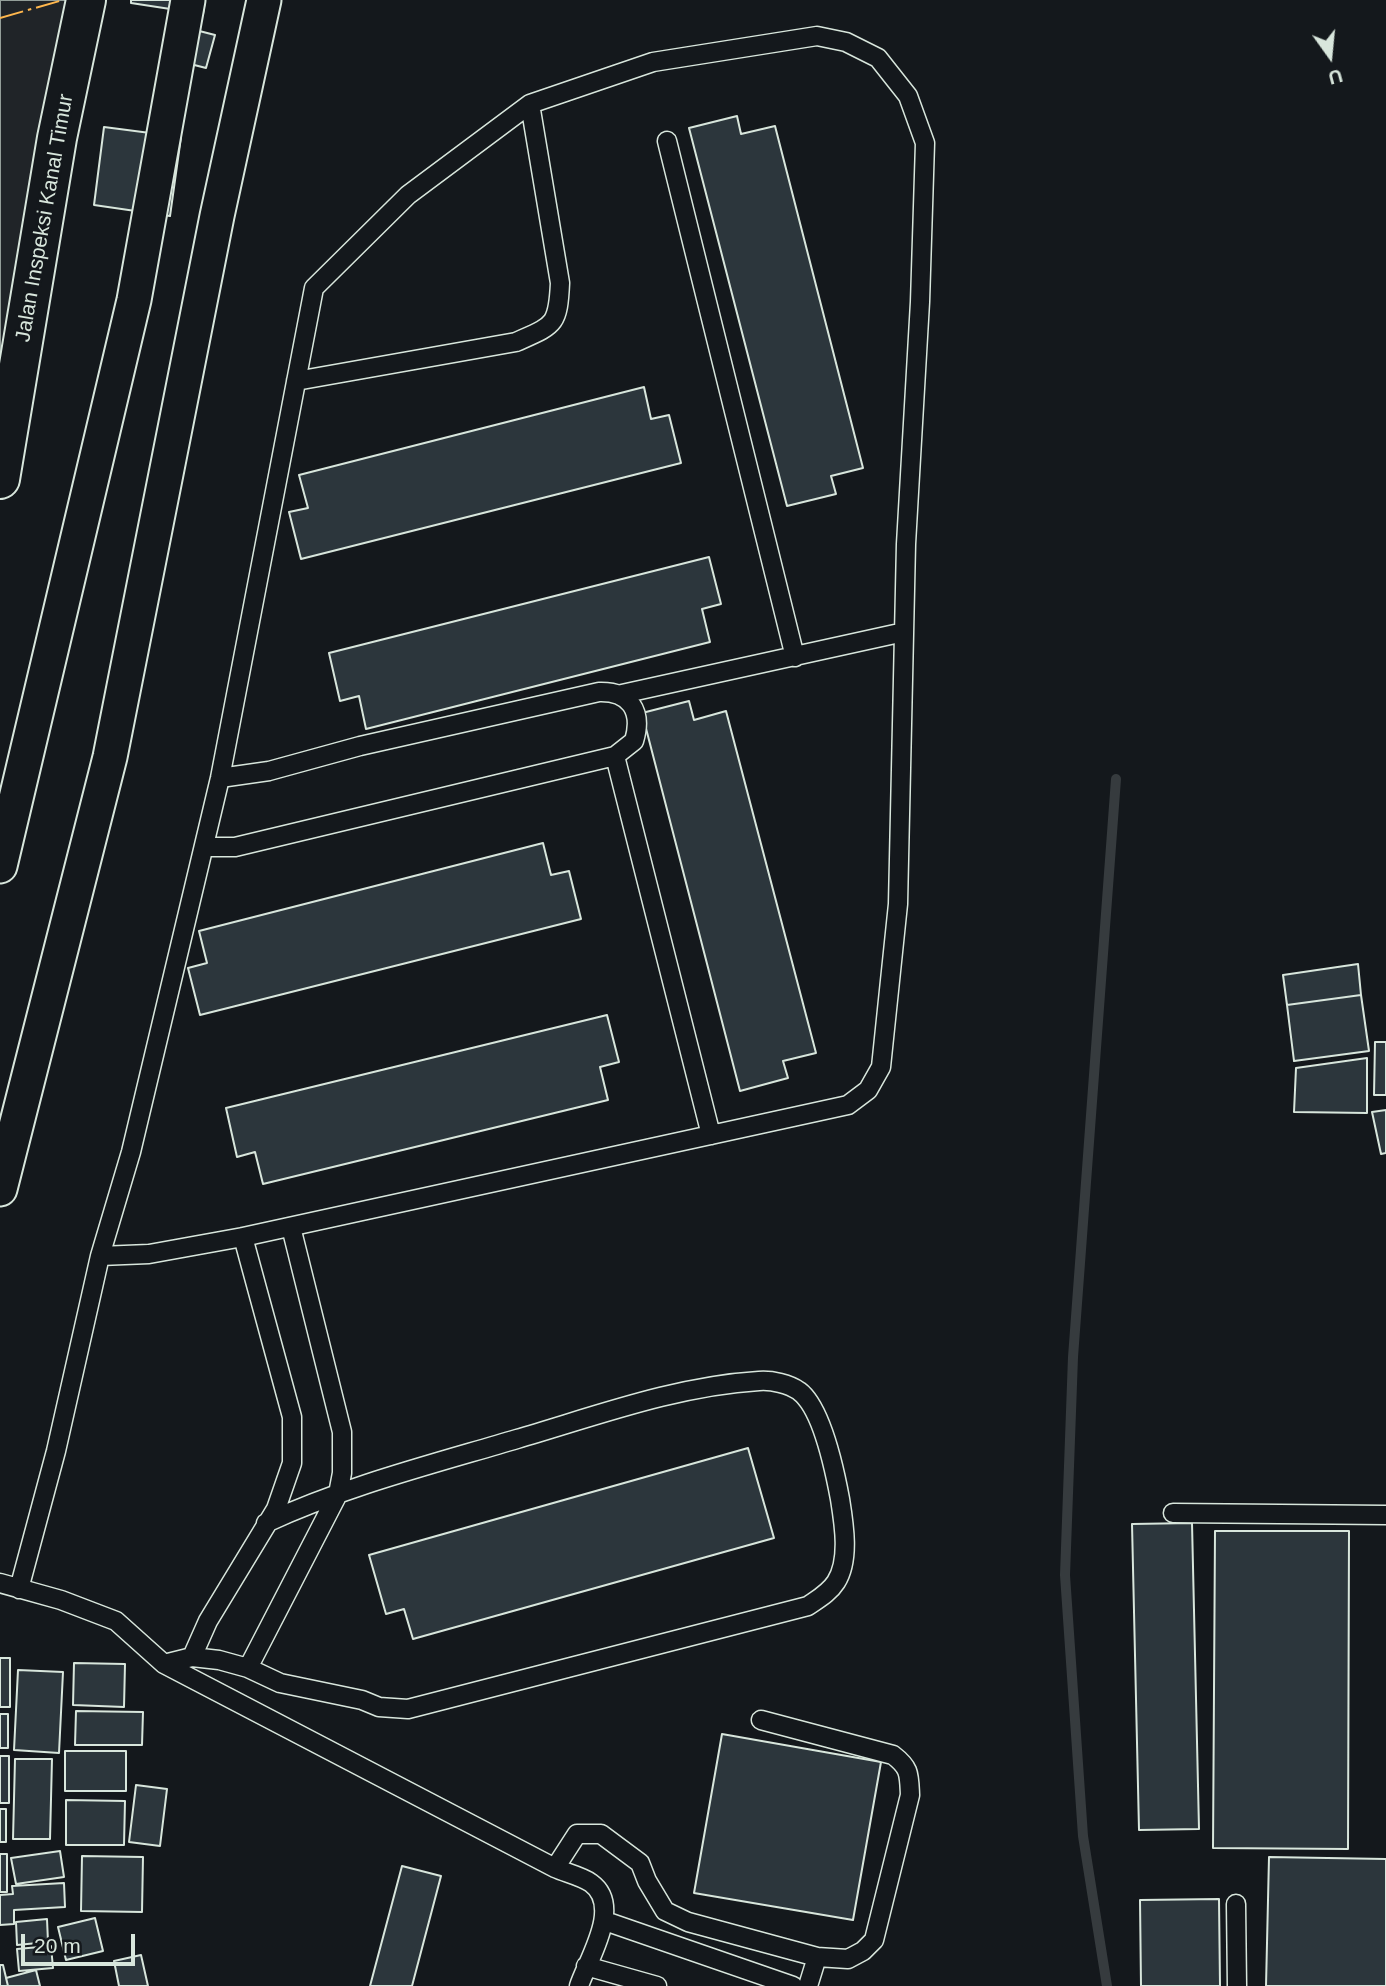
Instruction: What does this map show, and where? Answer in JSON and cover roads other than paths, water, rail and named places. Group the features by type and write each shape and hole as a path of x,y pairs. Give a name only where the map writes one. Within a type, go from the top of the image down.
{"street":[{"name":"Jalan Inspeksi Kanal Timur","path":"0,479 57,138 86,0"},
{"path":"0,866 134,300 188,0"},
{"path":"0,1189 110,757 217,216 264,0"}],"lane":[{"path":"19,1589 56,1451 100,1256 131,1152 220,778 314,288 408,195 530,104 653,62 817,36 846,42 878,58 908,96 925,143 920,302 906,544 898,904 881,1067 868,1090 848,1105 290,1227 149,1254 100,1256"},
{"path":"296,381 516,342 549,327 559,311 560,283 530,104"},
{"path":"667,141 795,657"},
{"path":"220,778 269,771 360,746 599,692 622,694 904,632"},
{"path":"204,847 234,847 615,756 634,741 636,732 634,709 622,694"},
{"path":"615,756 711,1135"},
{"path":"248,1668 338,1494 342,1473 342,1432 290,1227"},
{"path":"192,1657 208,1621 275,1509 292,1463 292,1418 243,1237"},
{"path":"164,1664 192,1657 219,1660 248,1668 280,1683 362,1700 379,1707 408,1709 808,1606 837,1581 844,1560 844,1520 834,1465 814,1410 802,1392 787,1384 761,1381 669,1395 338,1494 266,1523"},
{"path":"1173,1513 1386,1516"},
{"path":"0,1583 61,1600 116,1621 164,1664 555,1868 593,1884 603,1901 605,1922 579,1986"},
{"path":"555,1868 577,1834 601,1834 640,1863 647,1881 665,1911 688,1922 817,1957 848,1958 863,1951 874,1940 910,1795 909,1772 905,1764 893,1755 761,1720"},
{"path":"1236,1904 1237,1986"},
{"path":"605,1922 793,1986"},
{"path":"807,1986 817,1957"},
{"path":"586,1966 657,1986"},
{"path":"734,1986 741,1968"}],"waterway":[{"path":"1107,1986 1083,1836 1065,1575 1073,1357 1116,779"}]}
